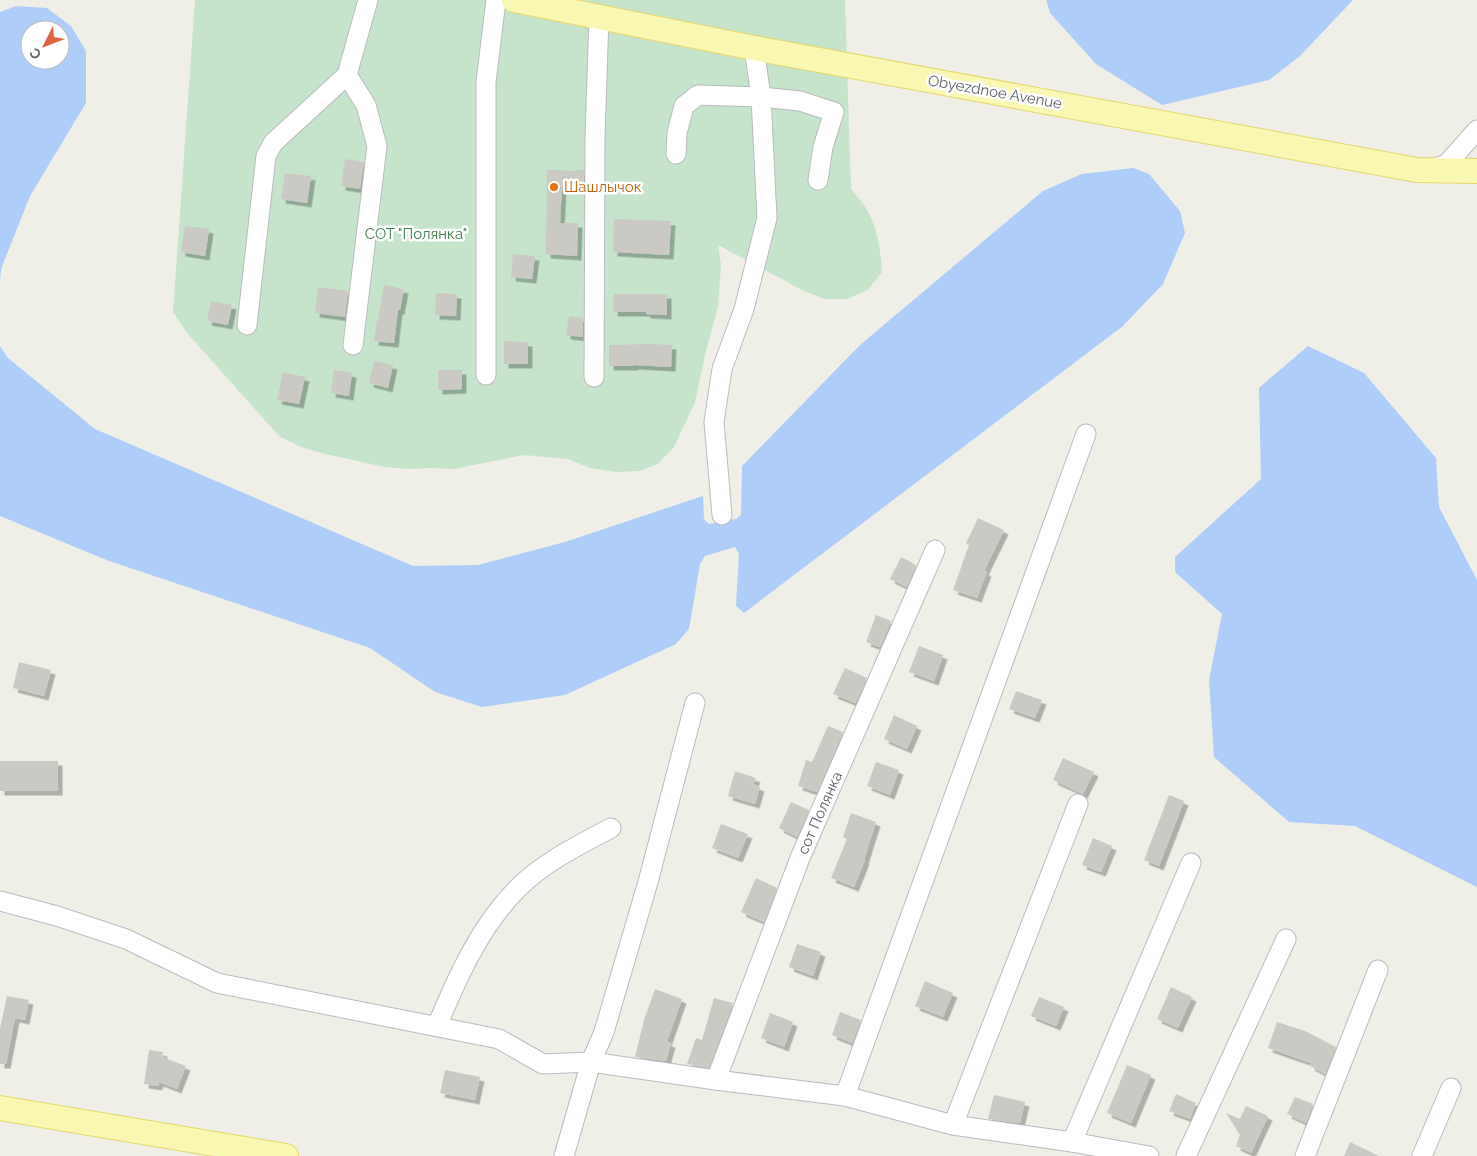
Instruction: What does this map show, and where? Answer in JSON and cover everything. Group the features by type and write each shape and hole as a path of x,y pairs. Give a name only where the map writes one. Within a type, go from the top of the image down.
{"main road":[{"name":"Obyezdnoe Avenue","path":"514,0 754,48 1417,170 1477,171"},
{"path":"0,1108 286,1156"}],"street":[{"path":"247,325 266,156 273,143 347,75 368,0"},
{"path":"486,375 486,82 496,0"},
{"path":"594,377 595,137 600,16"},
{"path":"722,515 714,422 722,369 744,309 767,218 761,97 754,48"},
{"path":"347,75 366,105 377,146 353,345"},
{"path":"676,154 677,133 684,106 698,95 761,97 800,101 834,112 824,147 818,180"},
{"path":"1427,170 1447,164 1477,130"},
{"path":"845,1096 1086,434"},
{"name":"сот Полянка","path":"716,1080 800,858 935,550"},
{"path":"564,1156 591,1062 604,1032 648,882 695,703"},
{"path":"953,1125 1078,804"},
{"path":"437,1026 454,985 498,910 519,887 539,870 564,853 611,828"},
{"path":"1072,1142 1191,863"},
{"path":"0,901 57,916 126,939 216,983 499,1038 543,1064 591,1062 845,1096 953,1125 1072,1142 1149,1156"},
{"path":"1186,1156 1286,939"},
{"path":"1305,1156 1378,970"},
{"path":"1422,1156 1451,1088"}],"green space":[{"name":"СОТ \"Полянка\"","path":"195,0 845,0 851,189 866,208 876,231 882,272 868,290 847,299 824,299 804,291 718,245 721,265 718,307 695,402 674,447 658,464 639,471 617,472 590,468 568,459 524,455 454,469 408,469 385,467 301,447 279,436 187,333 173,312"}],"water":[{"path":"1046,0 1353,0 1300,56 1269,80 1162,105 1096,64 1050,13"},
{"path":"16,6 47,8 63,20 20,20 20,70 70,70 70,25 86,51 86,103 30,196 1,269 0,283 0,12"},
{"path":"1133,168 1149,174 1180,211 1185,233 1163,284 1123,326 744,613 736,606 739,554 735,547 705,556 700,564 689,629 676,644 565,695 482,707 435,692 370,648 109,561 0,516 0,346 8,358 95,429 413,566 478,565 565,542 703,496 704,519 709,524 736,519 741,515 742,466 860,345 1043,191 1082,174"},
{"path":"1308,346 1364,373 1436,458 1439,507 1477,580 1477,887 1355,826 1289,822 1214,757 1209,680 1222,614 1175,572 1175,557 1261,479 1259,388"}],"building":[{"path":"345,159 364,162 360,189 341,186"},
{"path":"547,170 584,170 584,188 562,187 560,223 578,223 577,256 546,254"},
{"path":"285,173 311,176 307,203 281,199"},
{"path":"614,219 671,221 669,255 613,252"},
{"path":"185,226 209,229 205,256 181,252"},
{"path":"513,254 535,256 532,279 511,277"},
{"path":"384,285 404,289 400,310 398,310 394,343 374,341"},
{"path":"318,287 348,291 345,317 315,313"},
{"path":"436,293 457,294 456,316 435,315"},
{"path":"614,294 667,294 667,315 646,314 646,312 613,312"},
{"path":"211,301 232,305 228,325 207,321"},
{"path":"569,316 583,318 583,337 566,335"},
{"path":"504,341 528,342 528,364 504,364"},
{"path":"609,345 672,345 671,367 609,366"},
{"path":"374,361 393,365 388,388 369,383"},
{"path":"334,370 352,373 349,396 331,393"},
{"path":"438,370 462,370 462,389 438,390"},
{"path":"283,372 305,377 299,404 277,400"},
{"path":"978,518 1004,530 984,571 987,572 977,598 953,590 969,545 966,543"},
{"path":"901,557 916,565 907,587 890,579"},
{"path":"876,615 891,621 880,647 866,642"},
{"path":"919,646 943,655 934,681 909,672"},
{"path":"19,662 51,670 44,696 13,688"},
{"path":"845,668 867,678 855,703 833,694"},
{"path":"1016,691 1042,700 1035,718 1009,709"},
{"path":"894,715 917,726 907,749 884,739"},
{"path":"828,726 843,732 817,792 798,786 806,760 812,762"},
{"path":"1063,758 1094,772 1083,794 1053,780"},
{"path":"0,761 58,761 58,791 0,791"},
{"path":"876,762 899,770 890,795 867,786"},
{"path":"735,771 756,778 753,784 760,787 755,804 728,796"},
{"path":"1169,795 1184,801 1159,866 1144,860"},
{"path":"791,802 809,810 797,837 779,828"},
{"path":"851,813 876,822 865,860 854,887 831,878 847,839 843,837"},
{"path":"721,824 748,834 738,858 712,848"},
{"path":"1093,838 1112,846 1101,872 1082,865"},
{"path":"756,878 777,888 764,922 741,912"},
{"path":"797,944 821,952 813,976 789,967"},
{"path":"925,981 953,993 943,1017 915,1006"},
{"path":"1171,987 1192,997 1178,1028 1157,1019"},
{"path":"655,989 682,999 667,1042 671,1043 666,1061 635,1057 644,1020"},
{"path":"7,996 29,1000 25,1020 15,1018 6,1064 0,1064 0,1028"},
{"path":"1039,997 1064,1007 1056,1026 1031,1016"},
{"path":"714,998 733,1003 709,1068 687,1064 696,1038 702,1040"},
{"path":"840,1012 861,1020 852,1043 832,1035"},
{"path":"770,1013 793,1022 784,1047 761,1038"},
{"path":"1277,1022 1305,1031 1336,1047 1325,1074 1310,1066 1311,1063 1268,1048"},
{"path":"149,1050 163,1052 162,1057 186,1066 177,1089 159,1082 158,1086 144,1084"},
{"path":"1127,1065 1151,1075 1131,1123 1107,1113"},
{"path":"445,1070 480,1077 475,1100 440,1093"},
{"path":"1176,1094 1196,1103 1190,1119 1169,1111"},
{"path":"994,1095 1025,1102 1020,1123 988,1119"},
{"path":"1295,1097 1313,1104 1306,1123 1287,1114"},
{"path":"1246,1106 1268,1116 1251,1153 1236,1146 1240,1135 1226,1113 1240,1119"},
{"path":"1350,1142 1379,1156 1344,1156"}],"place":[{"name":"Шашлычок","path":"554,187"}]}
